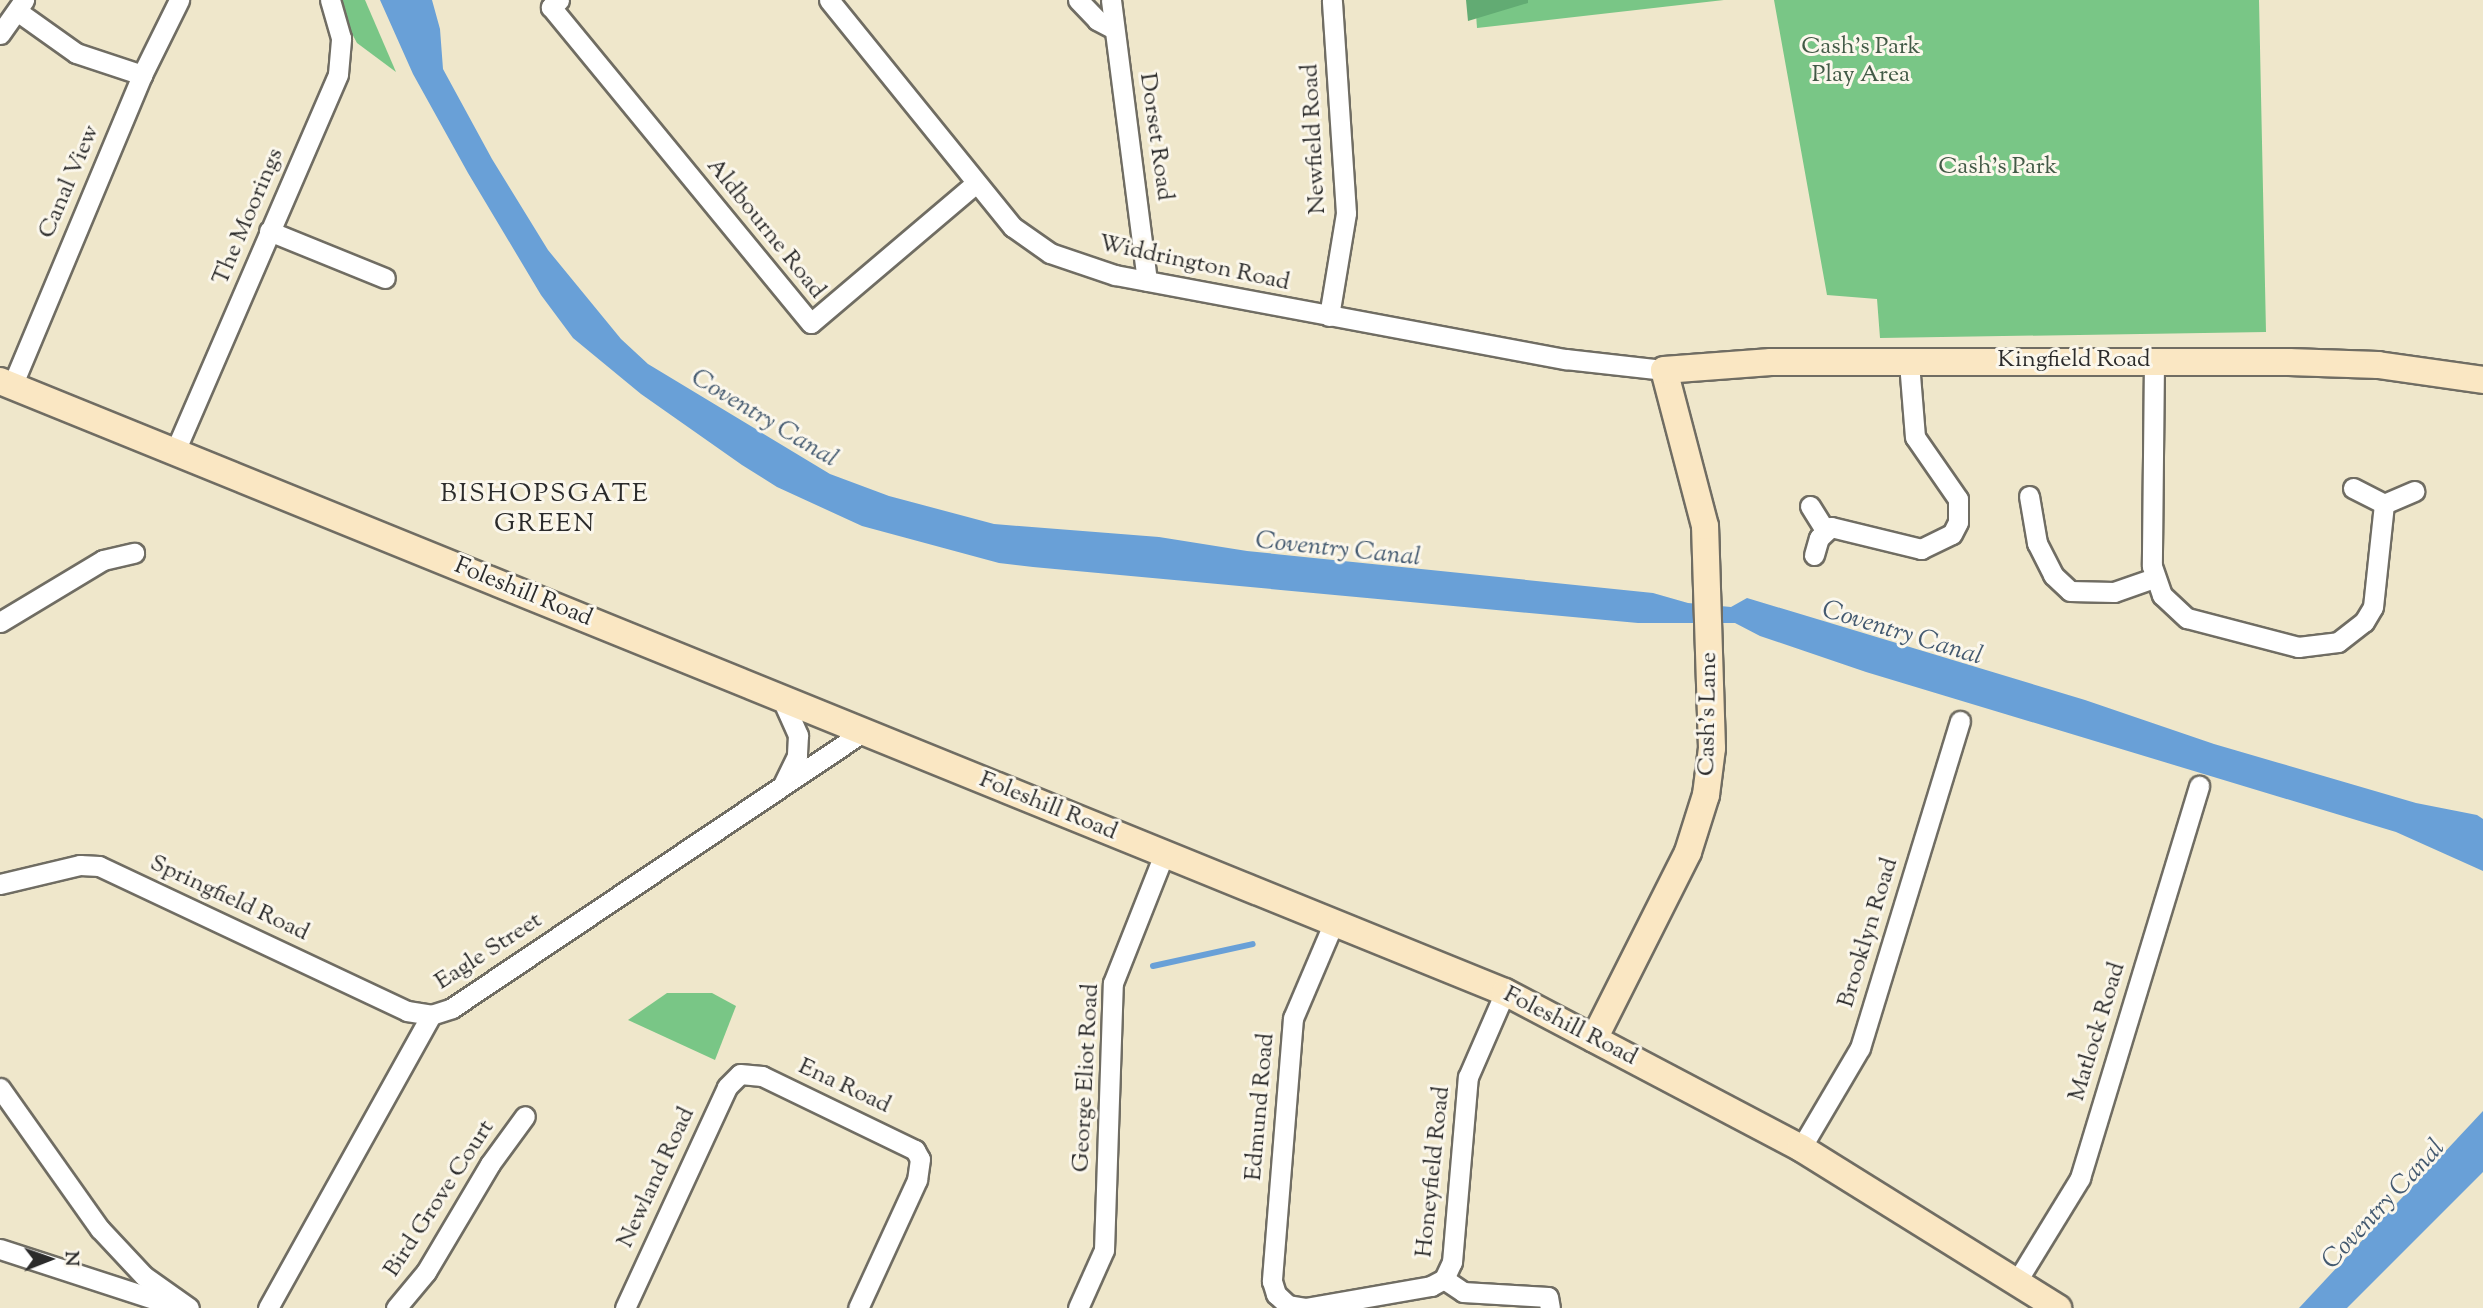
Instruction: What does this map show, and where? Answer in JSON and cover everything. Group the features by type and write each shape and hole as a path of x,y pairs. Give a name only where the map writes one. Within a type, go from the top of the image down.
{"main road":[{"name":"Kingfield Road","path":"1664,370 1771,362 2154,361 2378,365 2483,380"},
{"name":"Cash's Lane","path":"1594,1039 1679,874 1698,825 1712,748 1709,566 1698,490 1664,370"},
{"name":"Foleshill Road","path":"6,383 176,449 863,732 1505,992 1801,1148 2058,1308"}],"street":[{"name":"Canal View","path":"6,383 142,75 179,0"},
{"name":"The Moorings","path":"176,449 338,74 341,38 330,0"},
{"name":"Aldbourne Road","path":"559,0 551,6 811,323 976,183"},
{"name":"Widdrington Road","path":"829,0 1013,227 1041,247 1092,269 1147,281 1566,359 1664,370"},
{"path":"1078,0 1097,20 1114,29"},
{"name":"Dorset Road","path":"1111,0 1148,265 1147,281"},
{"name":"Newfield Road","path":"1329,316 1346,214 1332,0"},
{"path":"0,34 20,5 76,53 142,75"},
{"path":"270,231 385,278"},
{"path":"2154,361 2154,578 2162,595 2187,618 2298,647 2325,647 2352,634 2373,607 2384,504"},
{"path":"1825,530 1840,528 1921,549 1952,534 1960,511 1958,499 1915,437 1909,363"},
{"path":"2353,488 2384,504"},
{"path":"2384,504 2414,491"},
{"path":"2029,496 2037,543 2053,575 2070,591 2114,592 2154,578"},
{"path":"1810,506 1825,530"},
{"path":"1814,555 1825,530"},
{"path":"0,622 103,560 134,553"},
{"name":"Eagle Street","path":"781,697 798,735 797,756 781,786"},
{"name":"Brooklyn Road","path":"1801,1148 1860,1048 1960,720"},
{"name":"Eagle Street","path":"268,1308 431,1016 452,1008 863,732"},
{"name":"Matlock Road","path":"2017,1281 2080,1178 2199,786"},
{"name":"George Eliot Road","path":"1078,1308 1104,1250 1113,983 1164,853"},
{"name":"Springfield Road","path":"0,884 80,865 99,866 407,1011 431,1016"},
{"name":"Edmund Road","path":"1334,922 1293,1018 1272,1281 1281,1301 1305,1308 1431,1286 1444,1279"},
{"name":"Honeyfield Road","path":"1444,1279 1452,1262 1468,1077 1505,992"},
{"name":"Ena Road","path":"740,1074 762,1076 907,1143 920,1159 916,1181 859,1308"},
{"name":"Newland Road","path":"625,1308 727,1087 740,1074"},
{"path":"0,1088 100,1229 145,1276 189,1308"},
{"name":"Bird Grove Court","path":"396,1308 426,1272 490,1164 524,1116"},
{"path":"0,1249 183,1308"},
{"path":"1444,1279 1463,1292 1548,1297 1550,1308"}],"green space":[{"path":"334,0 365,0 396,72 357,43"},
{"path":"1466,0 1528,0 1528,3 1468,21"},
{"path":"1475,0 1724,0 1477,28"},
{"name":"Cash's Park","path":"1774,0 2259,0 2266,332 1880,338 1877,299 1827,295"},
{"path":"667,993 712,993 736,1006 715,1060 628,1020"}],"water":[{"name":"Coventry Canal","path":"380,0 432,0 440,29 443,69 492,159 548,250 621,339 648,364 830,474 889,496 994,524 1159,537 1247,551 1653,593 1688,603 1731,607 1747,598 2085,700 2214,744 2416,803 2477,815 2483,819 2483,871 2396,832 1866,672 1760,636 1735,623 1638,623 1033,567 999,563 862,526 777,487 742,465 641,394 573,338 541,295 468,173 413,74"},
{"name":"Coventry Canal","path":"2483,1111 2483,1172 2347,1308 2299,1308"}],"waterway":[{"path":"1153,966 1253,944"}],"district":[{"name":"BISHOPSGATE GREEN","path":"545,510"}],"park label":[{"name":"Cash's Park Play Area","path":"1861,62"}]}
